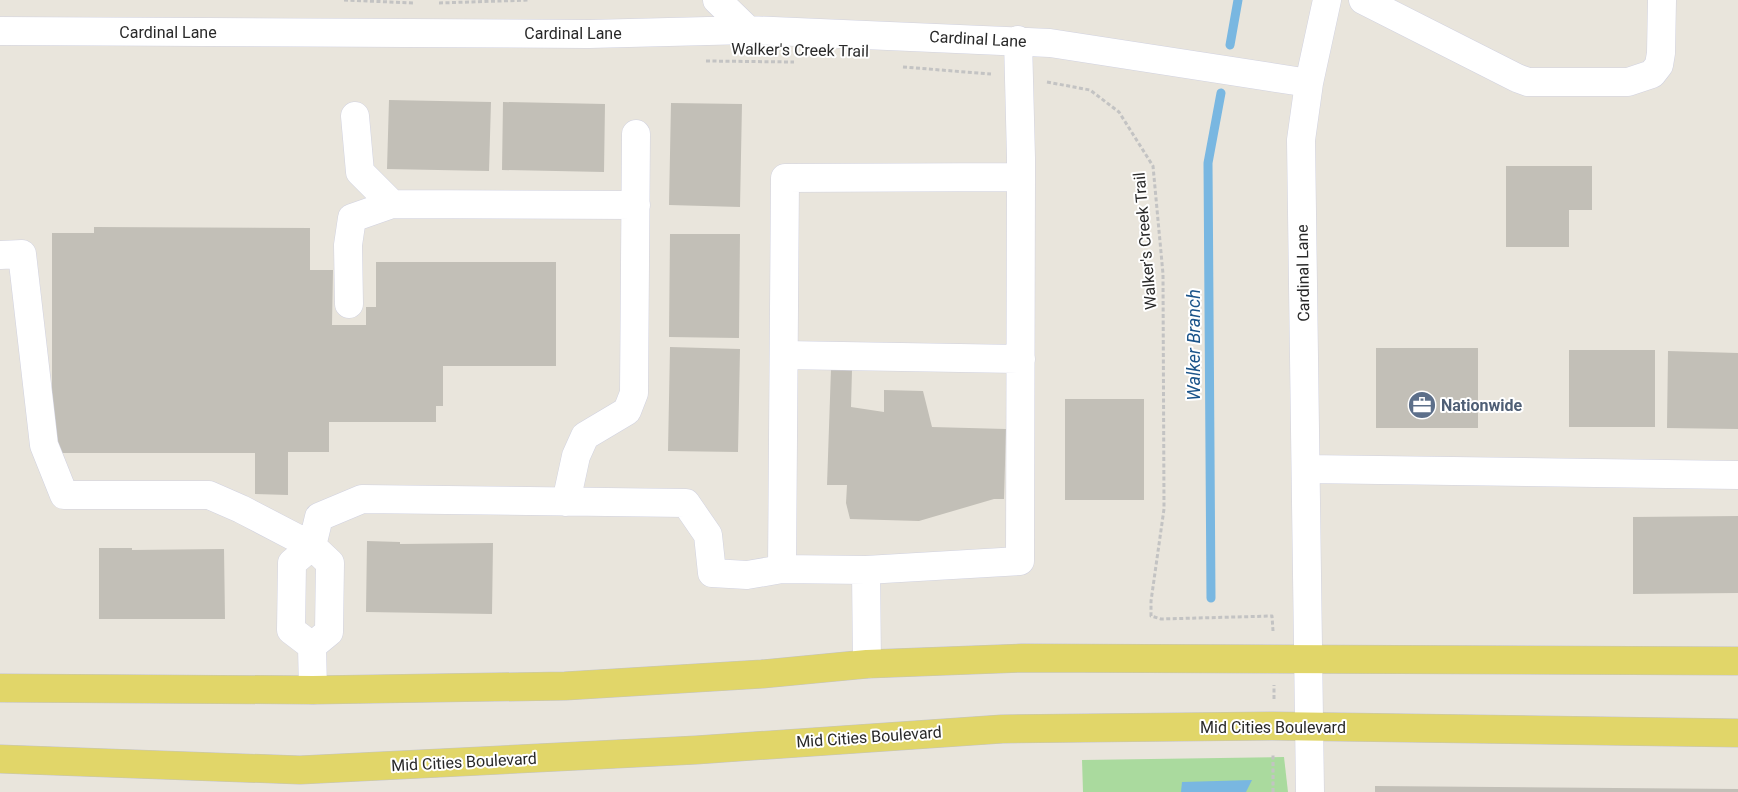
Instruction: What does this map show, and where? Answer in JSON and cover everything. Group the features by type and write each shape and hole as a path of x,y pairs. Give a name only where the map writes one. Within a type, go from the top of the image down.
{"main road":[{"path":"0,688 313,690 565,686 762,674 867,664 1022,658 1738,661"},
{"name":"Mid Cities Boulevard","path":"0,759 300,770 696,750 981,729 1309,726 1738,733"}],"street":[{"path":"717,0 748,30"},
{"path":"1309,83 1327,0"},
{"path":"1363,0 1492,66 1528,82 1628,82 1652,74 1658,65 1661,53 1662,0"},
{"name":"Cardinal Lane","path":"0,31 588,34 748,30 1018,40 1050,43 1309,83 1301,140 1310,792"},
{"path":"312,646 290,630 292,563 312,546 319,517 362,499 686,503 708,535 712,574 747,575 782,569 866,570 1020,561 1021,177 1018,40"},
{"path":"355,116 360,172 392,204"},
{"path":"566,502 576,456 586,436 627,411 634,393 636,134"},
{"path":"782,569 785,178 1021,177"},
{"path":"348,304 348,245 352,218 392,204 636,205"},
{"path":"0,254 22,254 44,445 64,495 209,495 241,509 312,546 330,563 329,632 312,646"},
{"path":"784,355 1020,359"},
{"path":"1306,469 1738,475"},
{"path":"866,570 867,664"},
{"path":"312,646 313,690"}],"path":[{"path":"344,0 418,3"},
{"path":"436,4 530,0"},
{"name":"Walker's Creek Trail","path":"698,61 795,62"},
{"name":"Walker's Creek Trail","path":"902,66 1019,76 1090,90 1119,112 1152,166 1163,274 1164,509 1151,601 1151,616 1161,619 1272,616 1274,659 1273,792"}],"green space":[{"path":"1284,757 1288,792 1083,792 1082,760"}],"water":[{"path":"1252,780 1246,792 1181,792 1182,782"}],"building":[{"path":"389,100 491,102 489,171 387,169"},
{"path":"503,102 605,104 604,172 502,170"},
{"path":"671,103 742,104 740,207 669,205"},
{"path":"1506,166 1592,166 1592,210 1569,210 1569,247 1506,247"},
{"path":"94,227 310,228 310,270 333,270 332,325 366,325 366,307 376,307 376,262 556,262 556,366 443,366 443,406 436,406 436,422 329,422 329,452 288,452 288,495 255,494 255,453 52,453 52,233 94,233"},
{"path":"670,234 740,234 739,338 669,337"},
{"path":"670,347 740,349 738,452 668,451"},
{"path":"1376,348 1478,348 1478,428 1376,428"},
{"path":"1569,350 1655,350 1655,427 1569,427"},
{"path":"1668,351 1738,353 1738,429 1667,428"},
{"path":"831,369 852,370 851,407 884,412 884,390 923,391 932,427 1006,429 1004,499 994,499 919,521 850,519 846,503 847,485 827,485"},
{"path":"1065,399 1144,399 1144,500 1065,500"},
{"path":"1738,516 1738,593 1633,594 1633,517"},
{"path":"367,541 400,542 400,544 493,543 492,614 366,612"},
{"path":"99,548 132,548 132,550 224,549 225,619 99,619"},
{"path":"1375,786 1738,789 1738,792 1375,792"}],"waterway":[{"name":"Walker Branch","path":"1230,45 1238,0"},
{"name":"Walker Branch","path":"1211,598 1208,163 1221,93"}],"place":[{"name":"Nationwide","path":"1422,405"}]}
